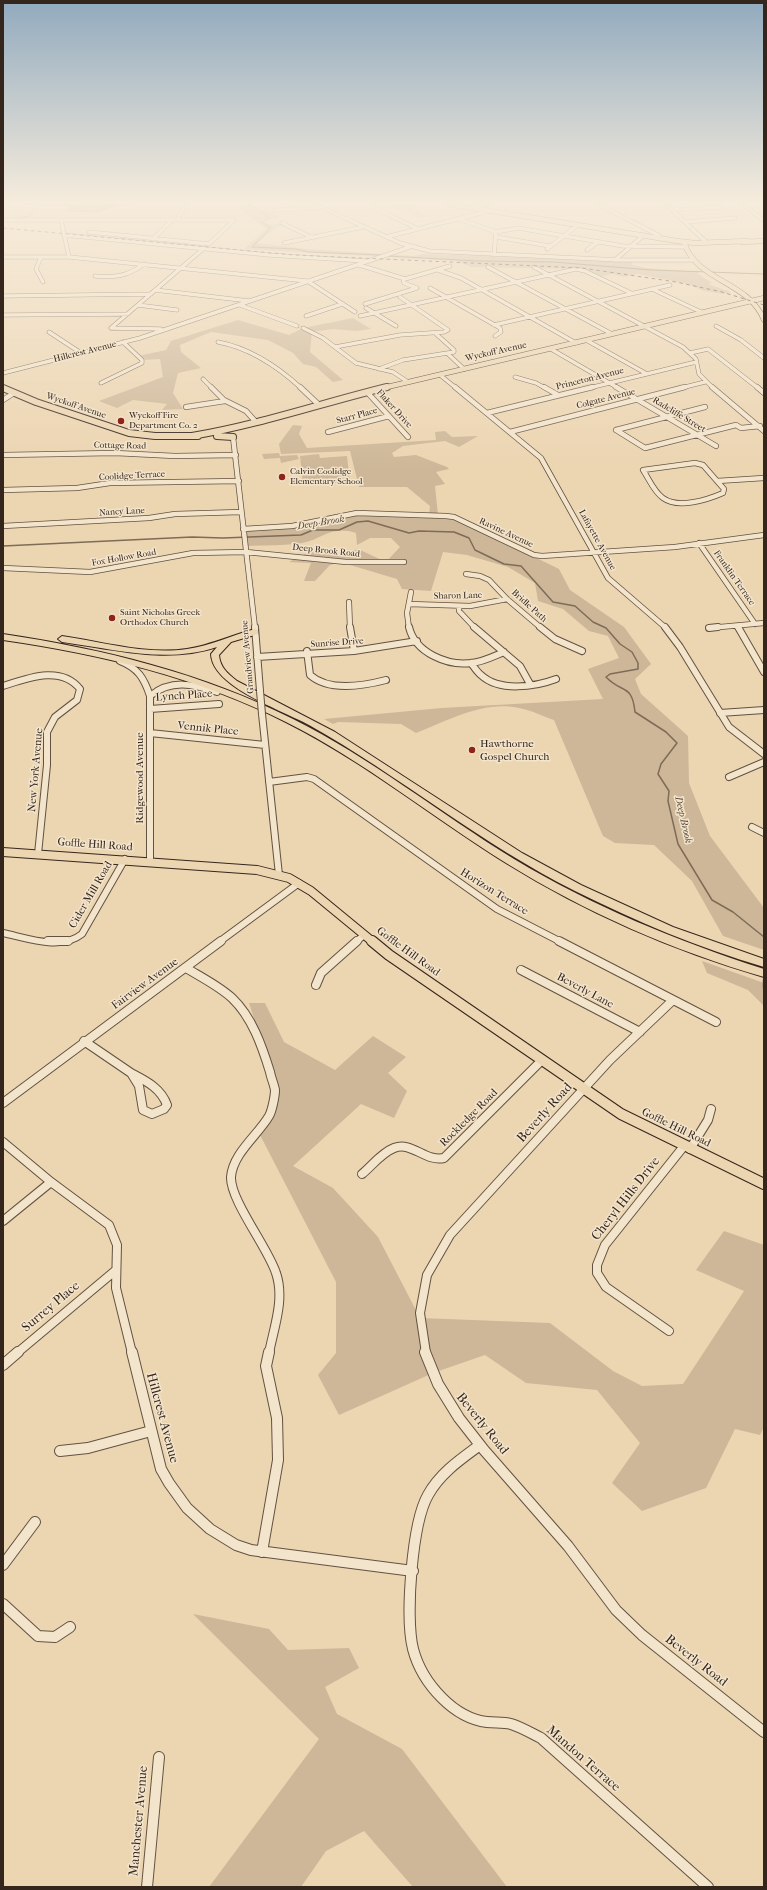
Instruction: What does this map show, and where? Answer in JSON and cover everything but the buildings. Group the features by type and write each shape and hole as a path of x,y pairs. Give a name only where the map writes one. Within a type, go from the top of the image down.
{"highway":[{"path":"3,631 153,653 198,650 255,632"},
{"path":"255,632 224,644 215,654 215,661 218,669 262,707"},
{"path":"43,636 109,649 204,676 348,752 504,857 564,891 661,936 764,973"},
{"path":"3,637 70,647 168,672 262,707 312,722 355,747 502,844 571,884 610,904 674,931 764,963"}],"main road":[{"path":"740,292 752,301 760,311 764,320"},
{"path":"743,294 764,298"},
{"name":"Wyckoff Avenue","path":"192,436 230,434 256,421 318,404 764,298"},
{"name":"Wyckoff Avenue","path":"3,388 130,433 155,436 210,436 230,434 238,432 268,418"},
{"name":"Goffle Hill Road","path":"3,852 125,859 257,870 279,874 299,883 389,955 621,1114 764,1184"}],"street":[{"path":"174,292 251,301"},
{"name":"Hillcrest Avenue","path":"3,373 168,329 278,292"},
{"path":"325,292 355,312"},
{"path":"396,326 365,306 405,292"},
{"path":"437,292 502,331 495,336"},
{"path":"360,316 472,292"},
{"path":"486,292 576,343"},
{"path":"534,292 612,334"},
{"path":"581,292 646,326 690,353 696,362 699,374 705,382 764,431"},
{"path":"494,325 635,292"},
{"path":"659,292 701,312"},
{"path":"3,296 151,294"},
{"path":"151,294 111,328 168,329"},
{"path":"335,348 400,336 446,332 449,329 400,297"},
{"path":"306,316 342,304"},
{"path":"138,305 177,310"},
{"path":"240,305 297,326"},
{"path":"3,315 128,314"},
{"path":"716,326 741,340 764,358"},
{"path":"303,328 316,334 356,363 393,372 408,382"},
{"path":"49,332 81,353"},
{"path":"379,369 403,360 433,354 452,353 454,350 436,333"},
{"path":"586,340 647,374"},
{"path":"101,383 142,363 142,360 123,342"},
{"path":"218,342 240,347 282,371 296,382 318,404"},
{"name":"Radcliffe Street","path":"551,349 716,446"},
{"path":"690,353 708,349 764,393"},
{"path":"448,354 464,369"},
{"name":"Princeton Avenue","path":"487,412 696,362"},
{"name":"Lafayette Avenue","path":"440,374 487,412 546,464 592,552 614,584 661,623 674,637 732,731 764,754"},
{"path":"515,378 536,383 558,395"},
{"path":"203,379 225,401 246,411 256,421"},
{"name":"Colgate Avenue","path":"510,432 705,382"},
{"name":"Flaker Drive","path":"367,392 408,437"},
{"path":"3,400 14,393"},
{"path":"186,407 225,401"},
{"path":"705,407 616,430 645,448 736,425 741,428 764,425"},
{"name":"Starr Place","path":"328,432 389,416"},
{"name":"Grandview Avenue","path":"230,434 236,455 239,481 279,874"},
{"name":"Cottage Road","path":"3,455 109,453 175,456 236,455"},
{"path":"698,463 703,465 717,481 724,490 721,494 684,502 676,502 661,497 643,470 698,463"},
{"path":"717,481 764,478"},
{"name":"Coolidge Terrace","path":"3,490 77,488 110,483 239,481"},
{"name":"Nancy Lane","path":"3,526 142,519 174,514 241,512"},
{"name":"Ravine Avenue","path":"243,529 292,526 357,512 446,516 454,517 536,556 699,543 764,535"},
{"name":"Franklin Terrace","path":"699,543 755,624"},
{"name":"Deep Brook Road","path":"246,552 346,562 404,562"},
{"name":"Fox Hollow Road","path":"3,568 90,572 193,553 246,552"},
{"name":"Bridle Path","path":"466,574 480,576 489,580 507,599 544,631 555,639 582,651"},
{"path":"411,592 407,620 410,632 428,652 442,660 456,664 471,664 504,652"},
{"name":"Sharon Lane","path":"409,604 459,606 480,605 507,599"},
{"path":"349,602 349,620 354,649"},
{"path":"459,606 459,611 468,622 521,666 529,678 530,684"},
{"path":"709,628 764,623"},
{"path":"737,626 764,672"},
{"name":"Sunrise Drive","path":"256,655 354,649 416,639"},
{"name":"Ridgewood Avenue","path":"70,647 120,661 134,668 144,677 150,696 150,861"},
{"path":"308,652 310,675 322,684 369,684 386,680"},
{"path":"471,664 482,676 498,684 513,686 550,682 556,679"},
{"name":"New York Avenue","path":"3,686 36,676 48,675 71,680 80,689 77,700 55,717 47,732 47,765 38,854"},
{"path":"150,696 166,686 184,683 204,687 262,707"},
{"name":"Lynch Place","path":"150,709 219,704"},
{"path":"720,713 764,710"},
{"name":"Vennik Place","path":"150,733 265,745"},
{"path":"729,777 764,762"},
{"name":"Horizon Terrace","path":"269,782 307,777 314,779 497,909 672,1001 716,1022"},
{"path":"752,827 764,833"},
{"name":"Cider Mill Road","path":"3,933 60,943 76,940 82,934 125,859"},
{"name":"Fairview Avenue","path":"3,1103 84,1041 186,968 299,883"},
{"path":"316,985 321,973 364,935"},
{"path":"186,968 230,997 243,1010 251,1022 266,1059 275,1090 270,1114 234,1166 231,1178 236,1196 276,1272 279,1287 279,1304 266,1366 277,1418 279,1448 276,1482 262,1552"},
{"name":"Beverly Lane","path":"521,970 640,1032"},
{"name":"Beverly Road","path":"672,1001 618,1053 450,1235 435,1257 425,1284 421,1307 421,1330 434,1376 449,1407 577,1557 607,1601 621,1617 637,1631 764,1732"},
{"path":"84,1041 150,1084 166,1099 167,1104 164,1109 152,1114 143,1110 139,1086 131,1073"},
{"name":"Rockledge Road","path":"362,1174 391,1150 401,1146 414,1148 432,1159 444,1158 542,1060"},
{"name":"Cheryl Hills Drive","path":"669,1331 608,1290 600,1280 596,1262 605,1245 708,1120 711,1109"},
{"name":"Hillcrest Avenue","path":"3,1142 51,1182 109,1225 117,1245 116,1288 161,1470 174,1491 197,1519 206,1528 226,1541 238,1546 262,1552 413,1571"},
{"path":"3,1221 51,1182"},
{"name":"Surrey Place","path":"3,1365 116,1270"},
{"path":"60,1451 102,1445 151,1431"},
{"name":"Mandon Terrace","path":"480,1445 444,1472 424,1502 418,1524 409,1620 412,1646 420,1667 432,1687 442,1698 470,1718 481,1722 510,1724 541,1738 708,1887"},
{"path":"3,1565 34,1522"},
{"path":"3,1604 38,1636 55,1637 70,1627"},
{"name":"Manchester Avenue","path":"147,1887 159,1757"}],"shaded area":[{"path":"712,292 730,292 724,294"},
{"path":"353,318 371,329 356,331 333,329 312,332 310,352 343,380 333,382 316,367 303,364 293,353 268,340 211,332 180,345 181,352 201,368 178,373 173,393 183,409 162,410 167,404 133,400 117,408 99,401 163,377 160,359 143,360 138,356 166,350 171,341 238,320 289,335 303,328"},
{"path":"293,425 302,426 299,434 307,448 436,440 435,432 445,431 452,437 478,436 459,447 445,441 403,446 392,453 394,457 416,455 449,469 436,472 445,484 435,486 438,515 457,519 559,569 570,590 624,627 651,664 635,679 641,694 688,736 689,783 710,836 764,908 764,950 723,936 692,881 654,845 615,843 603,836 554,720 523,709 506,706 479,709 416,733 401,724 338,722 333,724 324,719 442,708 603,699 588,669 619,658 608,636 589,631 563,609 538,601 535,583 508,567 467,555 443,552 431,591 402,589 397,579 340,562 330,565 315,581 304,581 311,563 289,562 311,551 344,554 358,549 386,562 400,547 391,538 370,538 357,545 356,533 340,531 302,543 246,546 244,529 298,526 370,513 429,515 430,506 407,487 359,487 350,451 281,454 279,444"},
{"path":"279,453 280,456 297,455 299,459 281,463 280,458 264,459 262,454"},
{"path":"319,454 320,458 347,456 350,482 303,485 300,456"},
{"path":"702,961 764,983 764,1006 748,990 707,973"},
{"path":"249,1003 265,1003 284,1042 335,1070 373,1036 406,1057 388,1073 407,1091 394,1118 361,1104 293,1166 333,1188 378,1237 420,1318 550,1323 613,1371 642,1386 683,1384 744,1291 696,1270 724,1231 764,1245 764,1427 760,1435 735,1429 706,1488 642,1511 612,1483 640,1443 597,1390 526,1383 485,1355 433,1373 339,1415 318,1375 336,1353 336,1282 259,1133 275,1082"},
{"path":"193,1614 269,1629 288,1650 349,1648 359,1668 325,1687 337,1714 402,1749 507,1887 413,1887 364,1831 326,1851 301,1887 209,1887 319,1739"}],"waterway":[{"name":"Deep Brook","path":"3,546 192,537 223,538 301,535 313,530 339,530 357,522 368,521 409,533 419,531 454,532 469,538 475,550 504,564 521,566 553,602 575,606 593,622 606,628 620,644 632,652 638,663 638,669 610,674 606,677 629,693 634,703 635,712 666,732 677,743 661,764 658,774 669,791 668,801 678,844 712,900 733,912 764,937"},
{"name":"Deep Brook","path":"764,980 764,988"}],"railway":[{"path":"723,292 764,305"}],"place":[{"name":"Wyckoff Fire Department Co. 2","path":"121,421"},
{"name":"Calvin Coolidge Elementary School","path":"282,477"},
{"name":"Saint Nicholas Greek Orthodox Church","path":"112,618"},
{"name":"Hawthorne Gospel Church","path":"472,750"}]}
